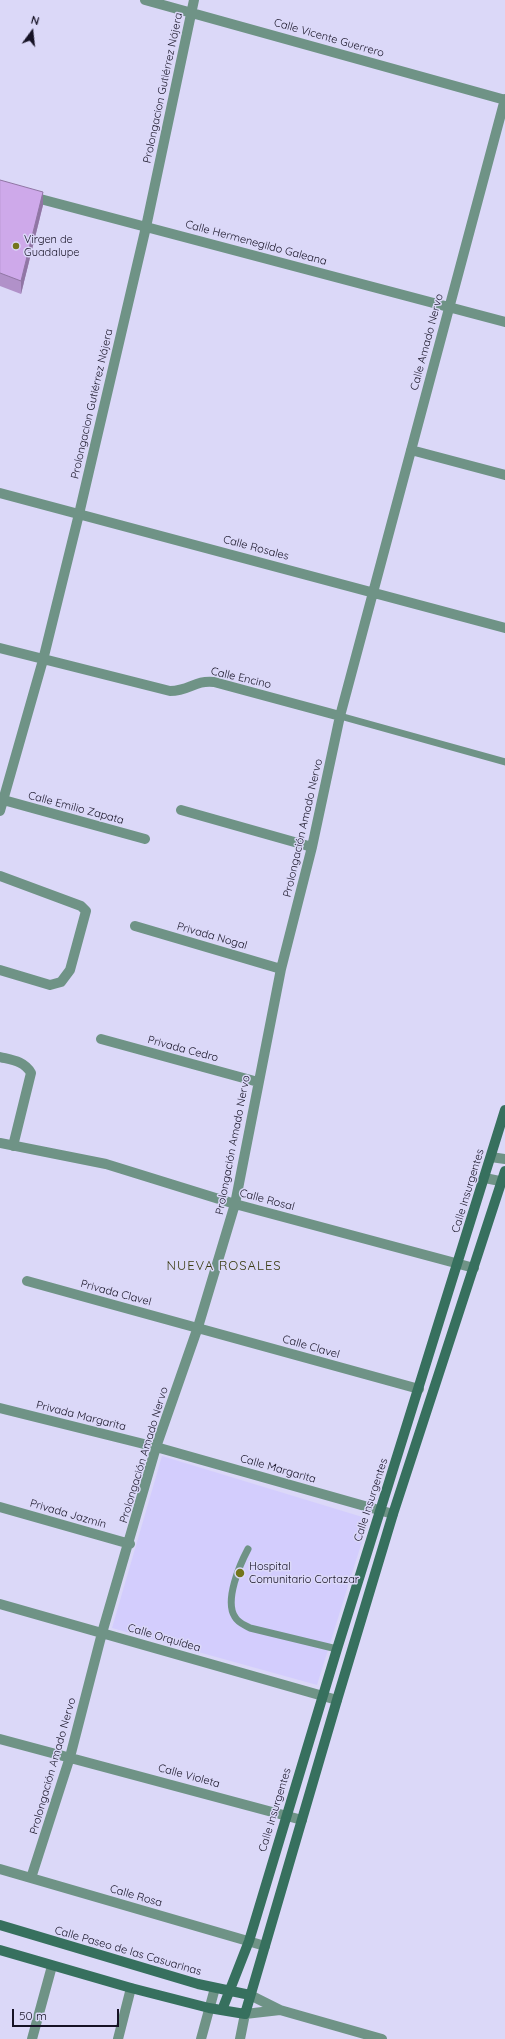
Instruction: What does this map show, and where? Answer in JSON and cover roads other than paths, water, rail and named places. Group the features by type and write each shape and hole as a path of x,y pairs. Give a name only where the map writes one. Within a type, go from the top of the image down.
{"main road":[{"name":"Calle Insurgentes","path":"222,2010 249,1941 336,1649 419,1389 505,1110"},
{"path":"0,1950 131,1988 209,2008 245,2014 393,1514 504,1182 505,1171"},
{"name":"Calle Paseo de las Casuarinas","path":"0,1925 108,1958 215,1988 250,1995"}],"street":[{"name":"Calle Vicente Guerrero","path":"145,0 191,11 505,99"},
{"name":"Prolongacion Gutiérrez Nájera","path":"0,811 1,800 43,660 78,514 146,227 194,0"},
{"name":"Calle Amado Nervo","path":"373,592 505,99"},
{"name":"Calle Hermenegildo Galeana","path":"22,194 505,322"},
{"path":"411,450 505,475"},
{"name":"Calle Rosales","path":"0,493 505,628"},
{"name":"Prolongación Amado Nervo","path":"31,1878 70,1757 102,1633 130,1544 156,1447 198,1327 235,1204 281,969 312,847 340,716 373,592"},
{"name":"Calle Encino","path":"0,648 170,691 184,690 201,682 214,682 340,716"},
{"name":"Calle Emilio Zapata","path":"1,800 145,839"},
{"path":"181,810 312,847"},
{"path":"0,876 81,906 86,911 70,970 61,982 50,985 0,970"},
{"name":"Privada Nogal","path":"136,926 281,969"},
{"name":"Privada Cedro","path":"101,1039 258,1082"},
{"path":"0,1057 22,1064 27,1067 31,1073 13,1146"},
{"name":"Calle Rosal","path":"0,1143 106,1164 235,1204 474,1268"},
{"path":"491,1157 505,1160"},
{"path":"485,1178 504,1182"},
{"name":"Privada Clavel","path":"27,1281 198,1327"},
{"name":"Calle Clavel","path":"198,1327 419,1389"},
{"name":"Privada Margarita","path":"0,1408 156,1447"},
{"name":"Calle Margarita","path":"156,1447 393,1514"},
{"name":"Privada Jazmín","path":"0,1507 130,1544"},
{"name":"Calle Orquídea","path":"0,1604 337,1700"},
{"name":"Calle Violeta","path":"0,1739 302,1820"},
{"name":"Calle Rosa","path":"0,1869 265,1946"},
{"path":"32,2039 52,1966"},
{"path":"118,2039 131,1988"},
{"path":"201,2039 215,1988"},
{"path":"250,1995 280,2010 382,2039"},
{"path":"240,2039 245,2014 280,2010"}],"lane":[{"path":"340,716 505,762"},
{"path":"248,1549 237,1572 233,1590 233,1611 235,1617 240,1623 250,1628 336,1649"}],"place":[{"name":"Virgen de Guadalupe","path":"16,246"},
{"name":"Hospital Comunitario Cortazar","path":"240,1573"}],"district":[{"name":"NUEVA ROSALES","path":"224,1266"}]}
